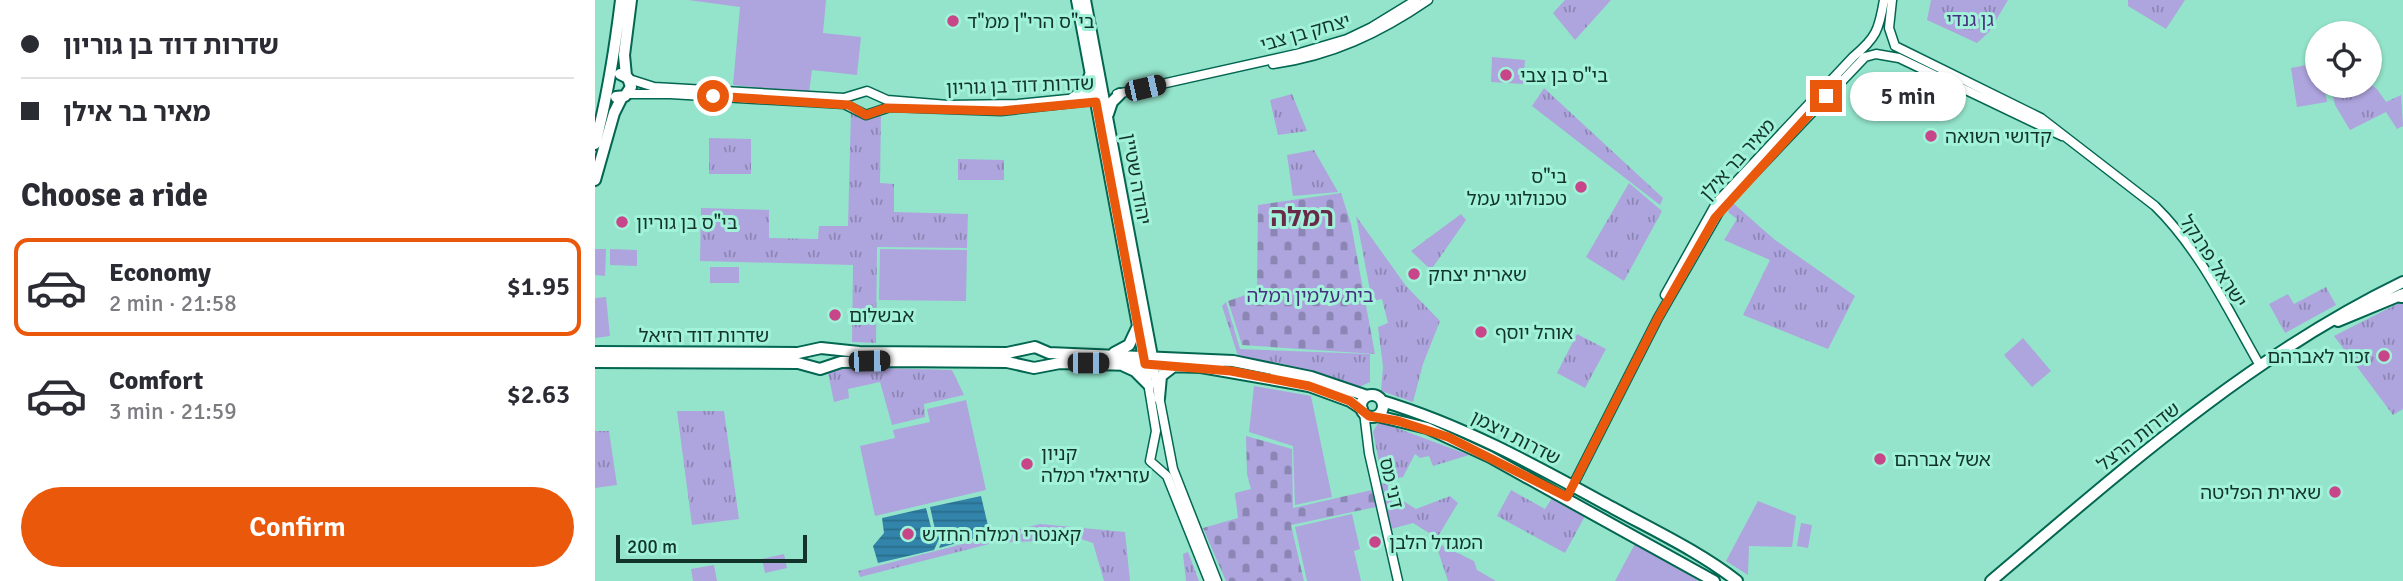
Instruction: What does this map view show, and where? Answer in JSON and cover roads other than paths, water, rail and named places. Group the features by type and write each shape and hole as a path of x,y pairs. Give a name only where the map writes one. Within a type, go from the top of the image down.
{"main road":[{"path":"595,144 613,68 621,0"},
{"path":"595,180 614,113 631,87 624,55 631,0"},
{"name":"יהודה שטיין","path":"1077,0 1090,72 1107,116 1148,360"},
{"name":"יהודה שטיין","path":"1085,0 1098,98 1137,321 1148,360"},
{"path":"1073,98 1087,87 1090,72"},
{"path":"624,96 610,94 608,83 614,74 627,78"},
{"path":"1107,116 1112,102 1120,94"},
{"name":"שדרות הרצל","path":"1991,581 2116,475 2259,364 2315,329 2402,292"},
{"path":"1114,358 1133,340 1137,321"},
{"path":"1026,364 1024,358 1027,350 1035,347 1042,351 1114,358 1268,367 1311,377 1367,396 1375,395 1382,401 1382,411 1369,414 1363,400 1367,396"},
{"path":"826,367 830,357 818,350 809,359 811,365 820,369 859,361 1026,364 1034,368 1114,358 1135,371 1149,385"},
{"name":"שדרות דוד רזיאל","path":"595,352 818,350 949,353 1027,350"},
{"path":"1042,351 1042,365"},
{"name":"שדרות ויצמן","path":"1148,360 1174,366 1231,371 1309,386 1350,401 1369,414 1448,437 1567,497 1714,581"},
{"name":"שדרות דוד רזיאל","path":"595,362 811,365"},
{"path":"1159,398 1161,376 1174,366"},
{"name":"שדרות ויצמן","path":"1382,401 1459,428 1684,547 1737,581"}],"street":[{"name":"יצחק בן צבי","path":"1098,98 1296,54 1347,39 1416,0"},
{"name":"יצחק בן צבי","path":"1235,66 1291,61 1349,45 1375,33 1427,0"},
{"path":"1884,0 1871,44 1876,54 1888,55 1895,46 1889,22 1892,0"},
{"path":"1876,34 1883,31 1891,34"},
{"name":"מאיר בר אילן","path":"1658,318 1673,277 1717,202 1853,57 1871,44"},
{"name":"ישראל פרנקל","path":"1895,46 2041,118 2135,189 2169,220 2215,288 2259,364"},
{"name":"מאיר בר אילן","path":"1567,497 1658,318 1722,207 1858,62 1876,54"},
{"name":"ישראל פרנקל","path":"1888,55 2062,136"},
{"path":"624,96 670,94 843,104 864,114 874,111 877,103 875,96 865,91 844,98 654,87 627,78"},
{"path":"855,108 856,96"},
{"name":"שדרות דוד בן גוריון","path":"875,96 891,101 981,105 1098,98"},
{"name":"שדרות דוד בן גוריון","path":"874,111 890,107 1010,111 1098,98"},
{"path":"1148,360 1156,431 1149,458 1169,481 1209,581"},
{"path":"1148,360 1159,398 1170,455 1160,468"},
{"name":"דני מס","path":"1369,414 1365,433 1398,581"},
{"path":"1154,447 1165,446 1170,455 1217,581"}],"water":[{"path":"981,496 990,534 939,548 945,535 936,534 930,507"},
{"name":"קאנטרי רמלה החדש","path":"926,508 933,535 940,537 934,550 878,563 873,546 884,533 882,518"}],"place":[{"name":"בי\"ס הרי\"ן ממ\"ד","path":"953,21"},
{"name":"בי\"ס בן צבי","path":"1506,75"},
{"name":"קדושי השואה","path":"1931,136"},
{"name":"בי\"ס טכנולוגי עמל","path":"1581,187"},
{"name":"בי\"ס בן גוריון","path":"622,222"},
{"name":"שארית יצחק","path":"1414,274"},
{"name":"אבשלום","path":"835,315"},
{"name":"אוהל יוסף","path":"1481,332"},
{"name":"זכור לאברהם","path":"2384,356"},
{"name":"אשל אברהם","path":"1880,459"},
{"name":"קניון עזריאלי רמלה","path":"1027,464"},
{"name":"שארית הפליטה","path":"2335,492"},
{"name":"קאנטרי רמלה החדש","path":"908,534"},
{"name":"המגדל הלבן","path":"1375,542"}],"district":[{"name":"רמלה","path":"1302,217"}],"park label":[{"name":"גן גנדי","path":"1970,19"},
{"name":"בית עלמין רמלה","path":"1310,295"}]}
